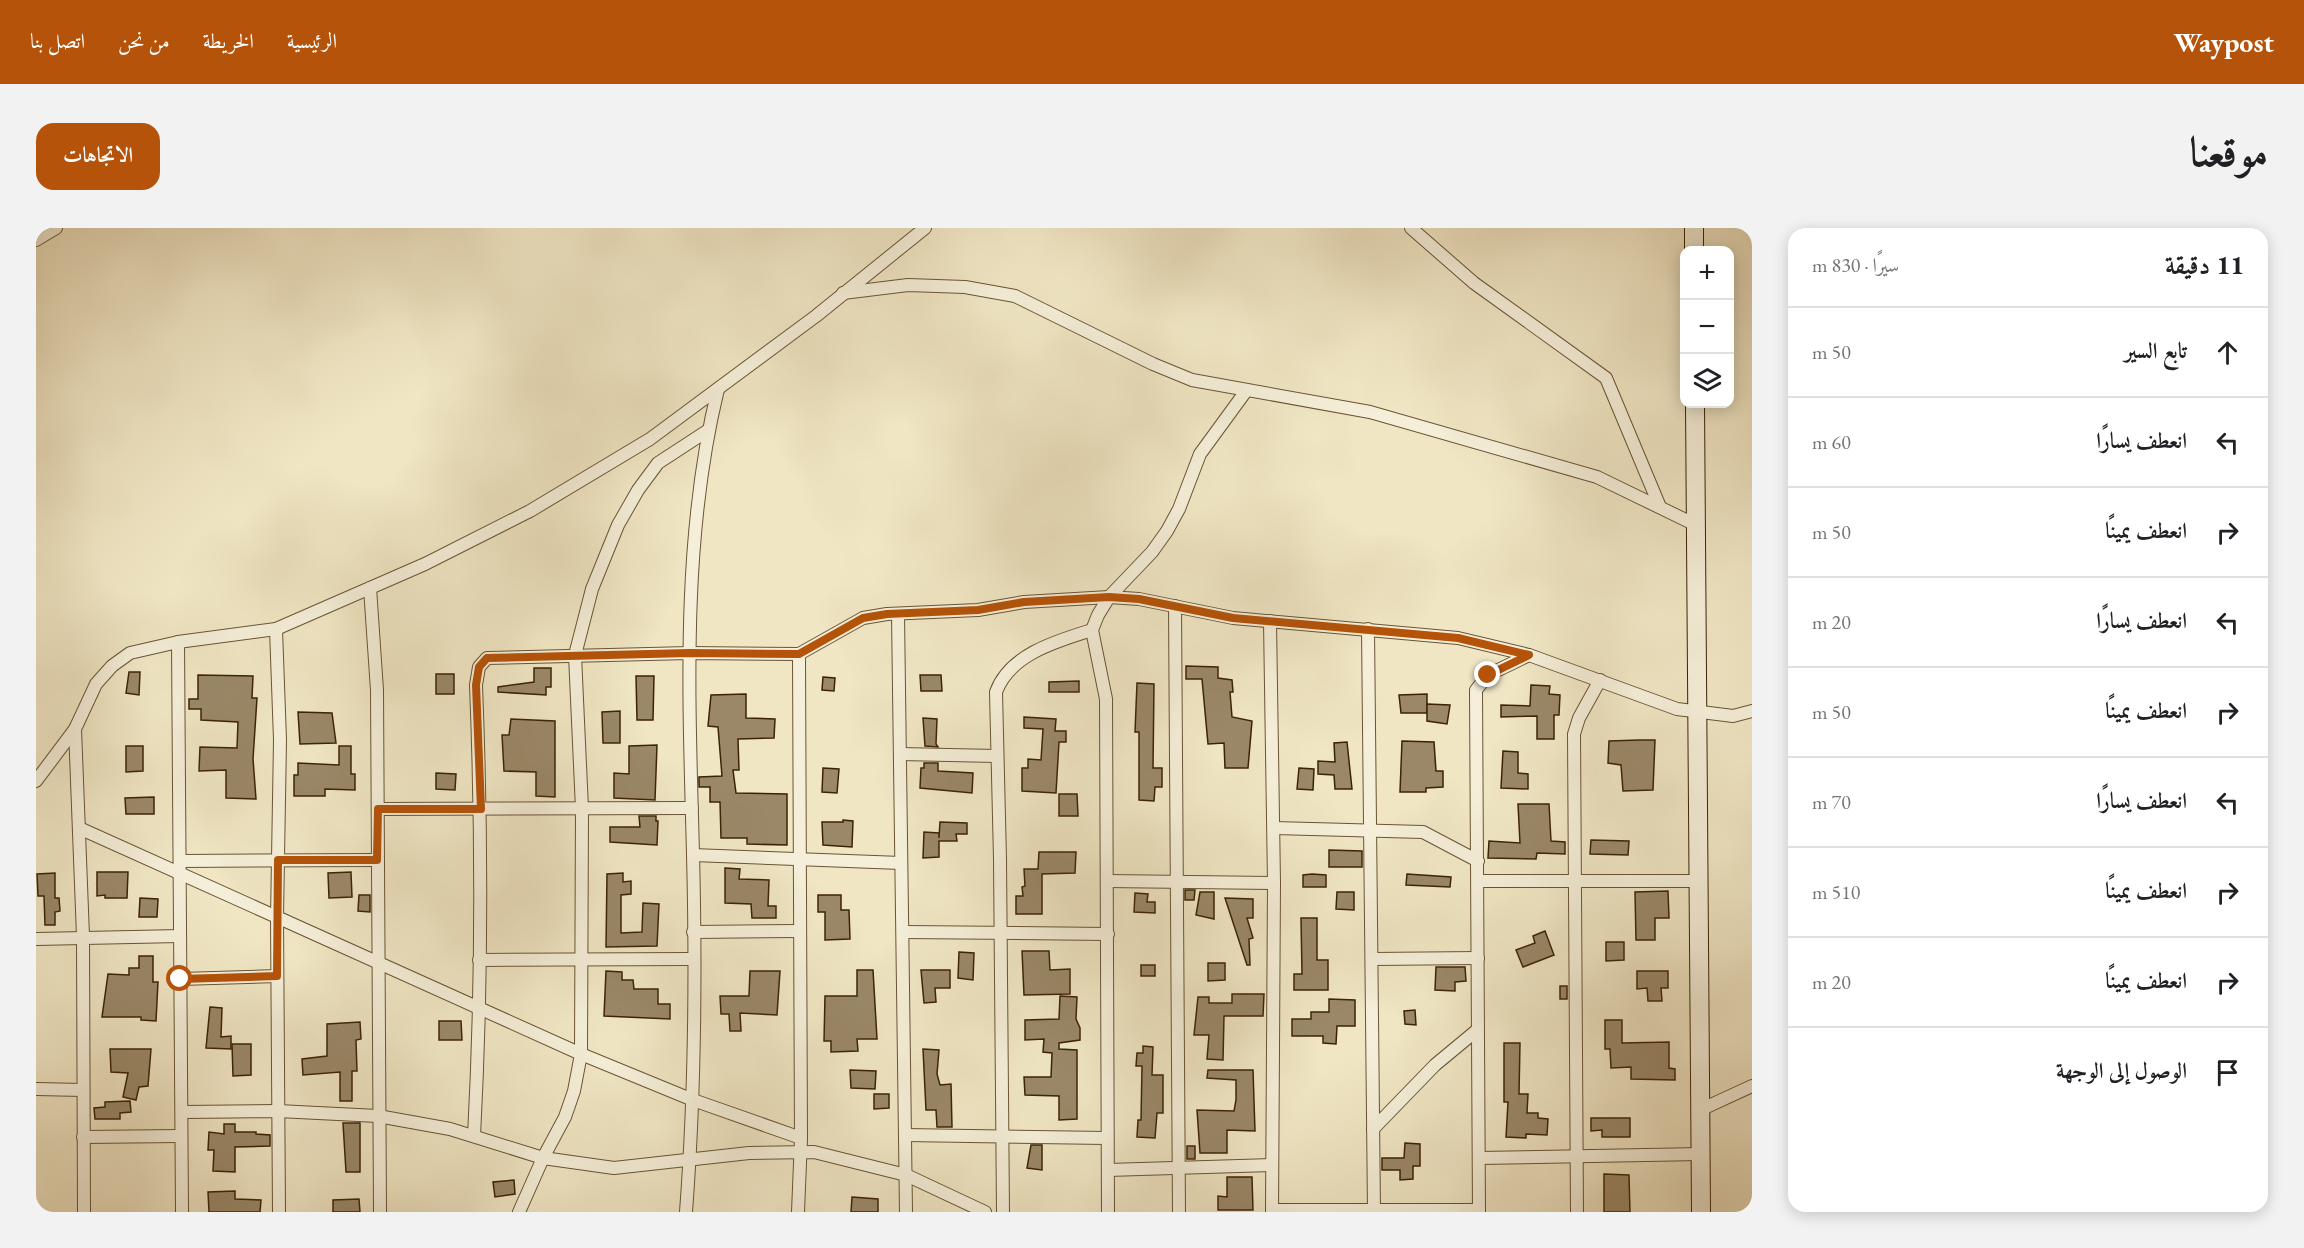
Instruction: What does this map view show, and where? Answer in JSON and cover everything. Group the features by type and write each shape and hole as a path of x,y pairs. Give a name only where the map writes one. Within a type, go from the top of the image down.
{"main road":[{"path":"1694,228 1694,246"},
{"path":"1695,408 1701,1212"}],"street":[{"path":"36,240 56,228"},
{"path":"36,781 75,729 96,684 112,666 130,653 178,642 276,629 370,588 488,532 582,482 650,439 718,389 925,228"},
{"path":"1411,228 1474,283 1606,378 1660,507"},
{"path":"843,293 908,285 965,287 1015,296 1153,364 1192,380 1370,412 1598,477 1696,525"},
{"path":"686,1212 693,1100 693,855 689,653 694,530 707,431 718,389"},
{"path":"1108,1212 1106,699 1092,630 1109,597 1152,552 1167,531 1179,509 1200,454 1246,391"},
{"path":"519,1212 543,1158 565,1117 574,1090 581,1054 584,959 582,809 575,655 592,589 618,525 638,490 658,463 707,431"},
{"path":"370,588 376,690 378,809 380,1212"},
{"path":"474,1136 481,1008 479,960 481,809 476,685 479,667 487,658 689,653 799,654 826,641 856,621 898,614 934,614 1024,602 1109,597 1175,606 1233,618 1458,638 1529,655 1677,709 1733,716 1752,711"},
{"path":"1175,606 1179,1212"},
{"path":"898,614 906,1212"},
{"path":"1270,621 1274,828 1272,1211 1479,1211 1476,1032 1478,958 1476,690 1488,675 1529,655"},
{"path":"276,629 280,740 276,918 279,1212"},
{"path":"1368,629 1374,1211"},
{"path":"1003,1212 996,692 1000,680 1033,653 1050,644 1092,630"},
{"path":"178,642 182,1212"},
{"path":"798,1212 801,1151 799,654"},
{"path":"1577,1212 1574,734 1579,718 1600,680"},
{"path":"75,729 83,936 84,1212"},
{"path":"900,754 997,756"},
{"path":"378,809 692,808"},
{"path":"79,828 179,868 276,918 581,1054 693,1100 801,1138"},
{"path":"1274,828 1423,832 1478,861"},
{"path":"693,855 901,863"},
{"path":"179,868 278,860 377,860"},
{"path":"1107,881 1274,883"},
{"path":"1478,881 1698,882"},
{"path":"693,932 800,931"},
{"path":"903,932 1108,934"},
{"path":"36,939 83,936 180,936"},
{"path":"1372,959 1478,958"},
{"path":"479,960 693,959"},
{"path":"180,979 277,976"},
{"path":"1373,1129 1435,1065 1476,1032"},
{"path":"1700,1110 1752,1086"},
{"path":"36,1089 83,1090"},
{"path":"182,1112 278,1111 378,1116 424,1123 543,1158 614,1168 690,1158 801,1151 826,1154 906,1175 985,1212"},
{"path":"905,1135 1107,1138"},
{"path":"83,1137 180,1136"},
{"path":"1479,1158 1701,1154"},
{"path":"1108,1170 1272,1165"}],"building":[{"path":"1186,666 1218,667 1218,678 1232,680 1233,692 1230,692 1232,717 1252,721 1248,768 1225,768 1224,743 1208,744 1202,679 1186,679"},
{"path":"534,668 551,668 551,687 546,687 546,695 498,692 498,687 534,682"},
{"path":"129,672 140,672 139,695 126,693"},
{"path":"436,674 454,674 454,694 436,694"},
{"path":"198,675 253,676 252,698 257,698 253,759 256,799 226,798 226,770 199,771 200,747 237,748 238,722 201,720 201,709 189,709 189,699 198,699"},
{"path":"920,675 941,675 942,691 921,691"},
{"path":"636,676 654,676 653,720 637,720"},
{"path":"823,677 835,678 834,691 822,690"},
{"path":"1079,681 1079,692 1049,692 1049,682"},
{"path":"1137,683 1154,684 1153,768 1162,768 1162,787 1155,787 1154,801 1139,800 1139,732 1135,732"},
{"path":"1531,685 1550,686 1549,694 1560,695 1559,715 1554,715 1554,739 1537,739 1537,716 1501,717 1501,705 1530,706"},
{"path":"746,694 746,718 775,719 774,738 738,739 739,770 733,770 736,793 787,794 787,845 747,844 747,838 721,838 720,802 710,802 710,787 699,787 699,777 722,776 718,727 708,726 711,695"},
{"path":"1427,694 1427,713 1401,713 1399,695"},
{"path":"1427,704 1450,705 1447,724 1427,721"},
{"path":"620,711 620,743 603,743 602,712"},
{"path":"298,712 332,713 336,743 300,744"},
{"path":"1024,717 1056,719 1055,731 1066,731 1066,742 1059,742 1056,793 1022,791 1022,768 1028,768 1028,759 1041,760 1043,729 1024,728"},
{"path":"923,718 937,719 936,744 938,747 925,746"},
{"path":"511,719 555,721 555,797 536,796 536,772 504,771 502,735 509,735"},
{"path":"1655,740 1653,790 1623,791 1621,765 1608,763 1609,741"},
{"path":"1402,741 1434,742 1436,771 1443,771 1443,787 1426,788 1426,792 1400,792"},
{"path":"1347,742 1352,789 1335,789 1334,775 1318,774 1318,761 1335,762 1334,743"},
{"path":"657,745 655,800 614,798 614,773 629,774 629,746"},
{"path":"126,746 143,746 143,771 126,772"},
{"path":"339,746 351,746 351,774 355,774 355,790 325,789 325,796 294,796 294,775 298,775 298,763 339,765"},
{"path":"1503,751 1518,752 1518,773 1528,774 1528,789 1501,788"},
{"path":"924,763 938,763 938,771 973,773 972,793 920,788 921,768 924,768"},
{"path":"823,768 839,769 837,793 822,792"},
{"path":"1299,768 1314,769 1313,790 1297,789"},
{"path":"436,773 456,774 455,790 436,789"},
{"path":"1059,794 1077,794 1078,816 1059,816"},
{"path":"154,797 154,814 126,814 125,798"},
{"path":"1518,804 1549,804 1551,841 1565,842 1565,854 1537,853 1536,859 1488,858 1489,841 1520,843"},
{"path":"639,816 656,816 656,821 658,821 657,845 610,842 610,827 640,827"},
{"path":"843,820 853,821 852,847 823,845 822,822 843,822"},
{"path":"940,822 967,823 967,834 956,834 957,841 939,841 939,857 923,858 924,832 939,833 939,838"},
{"path":"1591,840 1629,841 1628,855 1590,854"},
{"path":"1329,850 1362,851 1362,867 1329,867"},
{"path":"1039,852 1076,852 1075,873 1042,874 1042,914 1016,914 1016,896 1023,896 1022,887 1025,886 1024,869 1038,869"},
{"path":"725,868 740,869 739,879 769,880 768,906 776,906 776,918 752,918 751,904 725,903"},
{"path":"97,872 128,872 127,898 97,896"},
{"path":"351,872 352,897 329,898 328,873"},
{"path":"55,873 55,898 59,898 60,911 55,912 55,925 45,925 44,896 38,896 37,874"},
{"path":"623,873 623,882 631,881 631,894 621,895 621,933 642,932 643,903 659,904 657,946 606,947 607,874"},
{"path":"1407,874 1451,877 1450,887 1406,885"},
{"path":"1303,875 1326,875 1326,887 1303,887"},
{"path":"1185,890 1195,890 1194,900 1185,900"},
{"path":"1668,891 1669,918 1655,918 1655,940 1636,940 1635,892"},
{"path":"1200,892 1214,892 1214,919 1196,915"},
{"path":"1337,892 1354,892 1354,910 1336,909"},
{"path":"1135,893 1148,894 1147,902 1155,902 1155,913 1134,912"},
{"path":"359,895 370,895 370,912 358,911"},
{"path":"818,895 841,895 841,910 849,910 850,939 825,940 825,912 818,912"},
{"path":"140,898 158,899 157,917 139,917"},
{"path":"1225,898 1253,899 1253,918 1247,918 1253,938 1249,939 1250,965 1247,965"},
{"path":"1301,918 1317,918 1317,960 1328,960 1328,990 1294,990 1294,974 1302,974"},
{"path":"1545,931 1554,955 1523,967 1516,950 1535,943 1533,936"},
{"path":"1606,942 1624,942 1624,960 1606,961"},
{"path":"1022,951 1049,951 1050,970 1070,969 1070,994 1024,995"},
{"path":"959,952 974,953 973,980 958,978"},
{"path":"139,956 153,956 153,982 158,982 156,1021 141,1020 141,1017 102,1017 108,974 129,975 129,968 139,968"},
{"path":"1208,963 1225,963 1225,980 1208,981"},
{"path":"1141,965 1155,965 1155,976 1141,976"},
{"path":"1436,967 1465,967 1466,981 1455,982 1455,991 1435,990"},
{"path":"857,970 873,970 877,1039 857,1039 858,1051 831,1052 831,1041 824,1041 825,996 857,996"},
{"path":"921,970 950,970 950,988 935,988 936,1002 924,1003"},
{"path":"606,971 622,972 622,980 633,980 634,989 658,989 658,1004 670,1004 670,1019 604,1016"},
{"path":"750,971 780,971 777,1015 740,1013 741,1031 730,1031 729,1014 721,1014 720,996 749,996"},
{"path":"1637,971 1668,971 1668,988 1661,988 1662,1001 1648,1001 1647,988 1637,989"},
{"path":"1560,986 1567,986 1567,999 1560,999"},
{"path":"1232,994 1264,994 1263,1016 1224,1016 1223,1060 1207,1059 1209,1035 1194,1035 1198,997 1209,997 1209,1003 1232,1003"},
{"path":"1060,996 1077,997 1076,1019 1080,1028 1080,1040 1059,1043 1059,1049 1077,1050 1077,1119 1059,1120 1059,1096 1025,1095 1024,1077 1051,1077 1052,1053 1043,1052 1044,1039 1025,1040 1025,1020 1059,1019"},
{"path":"1329,999 1355,1000 1355,1026 1337,1026 1336,1044 1323,1043 1323,1036 1292,1036 1292,1019 1311,1019 1311,1012 1329,1012"},
{"path":"210,1007 222,1008 221,1037 231,1036 231,1049 206,1048"},
{"path":"1415,1010 1416,1025 1405,1024 1404,1011"},
{"path":"1605,1020 1622,1020 1622,1043 1669,1042 1669,1068 1675,1069 1675,1080 1631,1079 1631,1067 1611,1068 1610,1049 1605,1049"},
{"path":"439,1021 461,1021 462,1040 439,1040"},
{"path":"360,1022 361,1039 356,1040 357,1071 352,1071 352,1101 340,1101 340,1072 303,1075 302,1059 327,1056 327,1024"},
{"path":"1504,1043 1520,1043 1519,1094 1528,1094 1527,1113 1538,1113 1538,1118 1548,1119 1547,1135 1526,1134 1526,1138 1506,1137 1508,1102 1504,1102"},
{"path":"232,1044 251,1044 251,1075 233,1076"},
{"path":"1143,1046 1153,1047 1152,1075 1163,1075 1163,1113 1157,1113 1155,1138 1137,1137 1138,1120 1141,1120 1142,1066 1136,1066 1137,1053 1143,1053"},
{"path":"110,1049 151,1049 148,1086 139,1087 136,1100 123,1097 128,1073 111,1072"},
{"path":"923,1049 939,1050 937,1074 940,1085 951,1084 952,1127 937,1127 936,1110 926,1110"},
{"path":"850,1070 876,1071 875,1089 851,1088"},
{"path":"1208,1070 1253,1070 1255,1131 1227,1130 1227,1153 1200,1153 1197,1110 1234,1111 1236,1100 1236,1080 1207,1078"},
{"path":"874,1094 889,1094 889,1108 874,1109"},
{"path":"130,1101 131,1112 120,1113 120,1119 95,1119 94,1108 105,1107 105,1102"},
{"path":"1591,1118 1630,1118 1630,1137 1602,1137 1602,1130 1591,1131"},
{"path":"343,1123 360,1123 360,1172 346,1172"},
{"path":"224,1124 235,1124 235,1132 270,1135 270,1146 235,1147 235,1172 213,1171 214,1150 208,1150 209,1132 224,1134"},
{"path":"1405,1143 1420,1144 1420,1166 1413,1166 1413,1179 1400,1180 1400,1170 1382,1170 1382,1158 1404,1158"},
{"path":"1031,1145 1042,1145 1042,1170 1027,1168"},
{"path":"1187,1146 1195,1146 1195,1159 1187,1159"},
{"path":"1604,1174 1629,1175 1630,1212 1604,1212"},
{"path":"1227,1177 1252,1177 1253,1210 1218,1210 1218,1196 1227,1197"},
{"path":"514,1180 515,1194 495,1197 493,1182"},
{"path":"235,1191 235,1199 261,1200 260,1212 209,1212 208,1192"},
{"path":"852,1197 878,1199 878,1212 851,1212"},
{"path":"359,1199 360,1212 333,1212 333,1200"}],"route":[{"path":"180,979 277,976 278,860 377,860 378,809 481,809 476,685 479,667 487,658 689,653 799,654 826,641 850,623 863,618 887,614 934,614 978,610 1024,602 1109,597 1139,599 1233,618 1458,638 1529,655 1488,675"}]}
